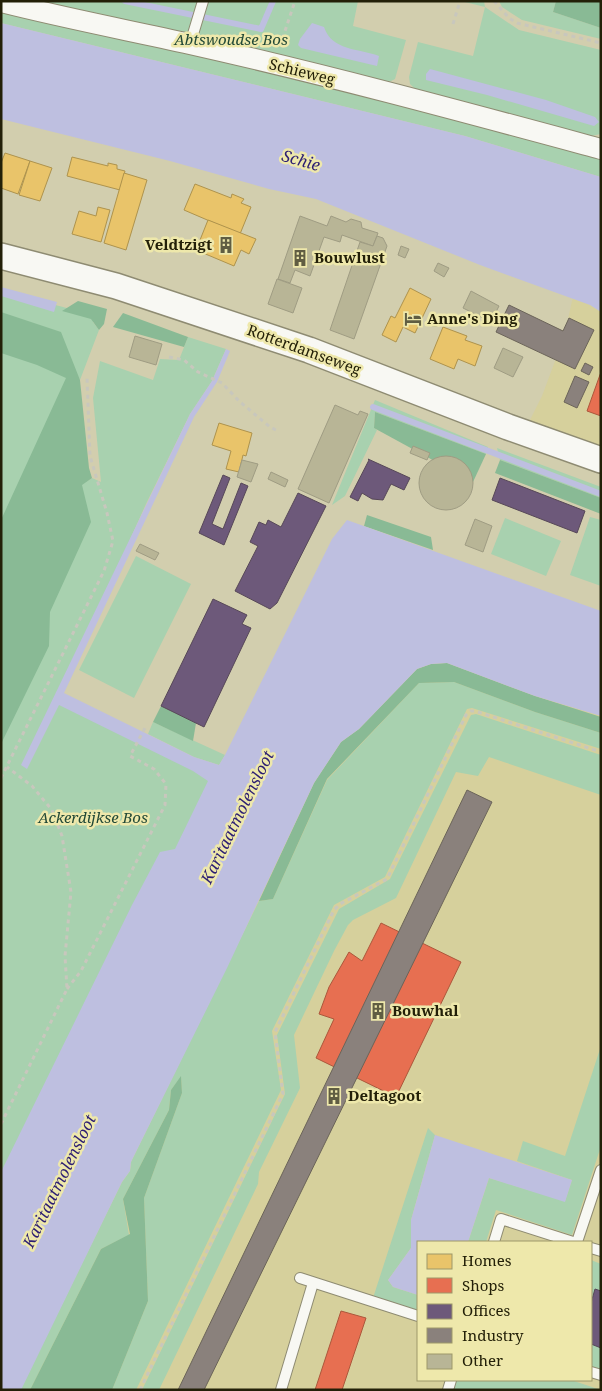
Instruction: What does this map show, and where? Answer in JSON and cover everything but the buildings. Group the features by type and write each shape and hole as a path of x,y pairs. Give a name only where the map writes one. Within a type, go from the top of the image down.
{"street":[{"name":"Schieweg","path":"1,2 60,17 192,36 273,65 396,94 601,148"},
{"name":"Rotterdamseweg","path":"1,256 116,286 309,350 508,427 601,460"}],"lane":[{"path":"192,36 203,2"},
{"path":"578,1241 601,1170"},
{"path":"494,1241 501,1219 570,1241"},
{"path":"300,1278 417,1316"},
{"path":"281,1390 313,1283"}],"path":[{"path":"273,65 295,1"},
{"path":"453,24 460,1"},
{"path":"494,1 502,12 518,23 601,43"},
{"path":"169,357 184,360 198,372 219,381 260,419 276,430"},
{"path":"1,778 104,571 113,541 107,513 90,456 87,377"},
{"path":"140,1390 284,1094 276,1032 334,910 340,904 386,879 466,715 471,711 475,711 601,752"},
{"path":"1,1124 67,989 81,972 165,805 166,784 154,769 130,756 145,728"},
{"path":"7,767 32,786 52,810 62,836 71,892 65,956 67,989"}],"shaded area":[{"path":"601,211 601,446 529,422 542,396 564,337 572,301"},
{"path":"367,599 601,686 601,1390 1,1390 1,1346"}],"green space":[{"name":"Abtswoudse Bos","path":"1,1 358,1 353,26 406,40 395,79 381,86 601,156 601,177 465,136 1,23"},
{"path":"461,1 484,1 485,7"},
{"path":"499,1 556,1 553,12 601,28 601,39 522,20 502,7"},
{"path":"556,1 601,1 601,28 553,12"},
{"path":"485,7 519,30 601,50 601,134 586,137 418,92 410,84 409,77 418,42 473,56"},
{"name":"Ackerdijkse Bos","path":"1,291 94,315 93,322 99,330 80,380 77,374 87,481 92,478 101,482 93,398 100,361 153,380 160,359 179,360 188,337 226,349 212,381 190,414 146,504 59,697 216,777 1,1222"},
{"path":"78,301 107,309 104,324 99,330 91,319 62,311"},
{"path":"1,312 61,332 80,380 89,468 92,478 82,485 91,522 50,612 49,646 1,744 1,520 66,378 37,365 1,353"},
{"path":"123,313 188,337 184,347 113,327"},
{"path":"375,400 488,447 486,454 375,412 374,428 377,430 345,496 332,505"},
{"path":"375,412 486,454 473,482 374,428"},
{"path":"497,448 601,487 601,498 500,460"},
{"path":"500,460 601,498 601,514 495,473"},
{"path":"367,515 431,537 433,550 364,526"},
{"path":"590,517 601,520 601,586 570,575"},
{"path":"505,518 561,541 546,576 491,554"},
{"path":"136,556 191,584 134,698 79,670"},
{"path":"447,663 535,696 601,717 601,733 535,712 454,682 419,683 327,779 273,899 259,901 314,783 341,742 359,729 417,669 431,664"},
{"path":"454,682 535,712 601,733 601,749 472,708 467,709 385,877 334,905 272,1031 281,1090 136,1390 112,1390 148,1301 144,1198 182,1093 181,1077 171,1090 169,1110 123,1199 129,1235 101,1249 30,1390 20,1390 122,1182 130,1171 131,1162 259,901 273,899 327,780 419,683"},
{"path":"161,706 196,723 193,741 153,722"},
{"path":"476,714 601,755 601,795 489,757 478,776 456,772 396,898 353,920 348,925 334,951 294,1035 300,1088 259,1172 258,1184 159,1390 142,1390 285,1094 277,1035 339,909 390,879 471,715"},
{"path":"153,722 225,755 219,765 194,757 148,734"},
{"path":"601,1046 601,1146 572,1235 496,1210 486,1241 468,1241 489,1178 565,1201 572,1180 517,1161 523,1141 565,1156"},
{"path":"181,1076 182,1093 144,1198 148,1301 112,1390 30,1390 101,1249 130,1234 123,1199 169,1110 171,1090"},
{"path":"428,1128 435,1135 411,1220 411,1248 388,1280 393,1287 417,1295 417,1311 373,1298"},
{"path":"592,1260 601,1264 601,1369 592,1366"},
{"path":"447,1381 574,1381 601,1390 444,1390"}],"water":[{"name":"Schie","path":"1,23 465,136 601,177 601,312 590,305 480,265 316,199 269,189 170,161 1,119"},
{"path":"312,23 324,27 333,41 339,45 379,56 377,66 301,48 298,45 300,39"},
{"path":"430,69 546,100 595,117 599,122 594,126 487,95 426,80 426,74"},
{"path":"1,287 57,302 54,312 1,296"},
{"name":"Karitaatmolensloot","path":"226,349 230,351 217,382 194,417 64,693 194,757 219,765 332,539 347,520 601,611 601,716 535,696 447,663 431,664 417,669 359,729 341,742 314,783 227,968 131,1162 130,1171 122,1182 21,1390 1,1390 1,1172 160,852 175,849 208,781 193,771 59,705 27,769 21,765 190,414 212,381"},
{"path":"435,1135 572,1180 565,1202 489,1178 468,1241 417,1241 417,1295 393,1287 388,1280 411,1248 411,1220"}],"waterway":[{"path":"125,1 261,29 273,1"},
{"path":"373,407 601,494"}],"place":[{"name":"Veldtzigt","path":"226,245"},
{"name":"Bouwlust","path":"300,258"},
{"name":"Anne's Ding","path":"413,319"},
{"name":"Bouwhal","path":"378,1011"},
{"name":"Deltagoot","path":"334,1096"}]}
